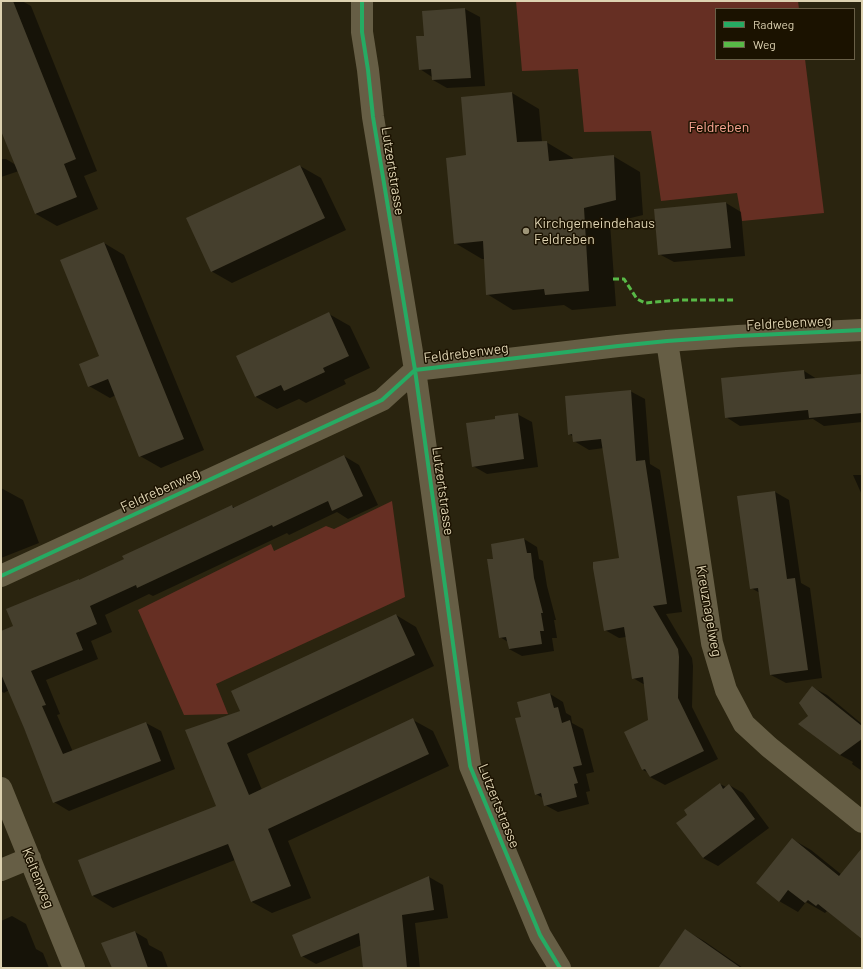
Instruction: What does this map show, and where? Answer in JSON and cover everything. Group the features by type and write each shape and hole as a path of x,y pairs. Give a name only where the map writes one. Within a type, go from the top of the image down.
{"street":[{"name":"Lutzertstrasse","path":"362,1 362,32 373,117 415,370 470,766 540,935 560,968"},
{"name":"Feldrebenweg","path":"1,576 382,400 415,370 618,346 738,336 862,330"},
{"name":"Kreuznagelweg","path":"667,342 712,643 726,690 744,724 769,747 862,822"},
{"name":"Keltenweg","path":"1,788 74,968"},
{"path":"1,870 30,858"}],"green space":[{"name":"Feldreben","path":"516,1 798,1 799,8 715,8 715,60 805,60 824,213 742,221 737,193 661,201 651,131 584,132 578,69 522,71"},
{"path":"392,501 405,597 216,684 228,714 184,715 138,610 271,544 274,551 326,526 334,529"}],"building":[{"path":"1,1 13,1 76,159 64,164 77,197 35,214 1,131"},
{"path":"465,8 471,78 432,80 431,69 419,70 416,36 424,36 422,11"},
{"path":"512,92 517,142 547,141 549,161 614,155 616,200 584,208 589,291 545,295 544,289 486,295 483,241 454,244 446,158 466,155 461,97"},
{"path":"300,165 325,218 211,272 186,218"},
{"path":"726,202 731,248 658,255 654,209"},
{"path":"104,242 184,439 139,457 108,379 88,387 79,364 99,356 60,260"},
{"path":"329,312 349,356 323,368 325,372 284,391 281,385 255,397 236,356"},
{"path":"804,370 805,379 862,374 862,413 809,418 808,410 725,418 721,378"},
{"path":"631,390 636,461 645,460 667,604 653,606 678,649 678,698 704,751 650,777 645,769 642,770 624,732 648,720 643,677 632,679 624,627 604,631 593,568 593,562 619,558 601,439 573,442 572,434 568,435 565,396"},
{"path":"518,413 524,459 472,467 466,423 495,419 495,416"},
{"path":"344,455 363,496 332,511 328,501 273,527 272,525 137,588 136,585 90,606 97,624 76,633 83,650 31,671 46,705 42,706 63,754 146,722 161,761 53,803 1,674 1,631 13,626 6,609 79,580 124,559 122,556 232,505 233,508"},
{"path":"775,491 787,579 795,578 808,670 770,675 758,588 750,589 737,496"},
{"path":"524,538 527,553 531,553 534,578 543,613 541,613 544,631 540,631 542,644 509,649 506,637 499,638 487,559 493,559 491,544"},
{"path":"396,614 415,655 227,743 249,795 413,718 429,754 268,829 291,886 251,902 228,844 92,896 78,860 216,806 185,730 240,711 231,691"},
{"path":"812,686 862,726 862,739 840,755 798,724 808,716 799,703"},
{"path":"550,693 554,708 558,707 562,723 570,720 582,765 573,767 578,783 574,784 577,797 544,806 541,793 535,795 515,718 521,717 517,702"},
{"path":"720,783 723,789 729,784 755,819 703,858 676,823 687,815 684,810"},
{"path":"792,838 839,876 862,848 862,939 818,904 816,906 808,900 805,903 788,890 779,902 756,883"},
{"path":"429,876 434,910 402,915 407,968 363,968 359,933 301,957 292,935"},
{"path":"685,929 741,968 658,968"},
{"path":"135,931 148,968 112,968 101,943"}],"marked path":[{"path":"613,279 624,279 637,299 645,303 678,300 735,300"}],"cycle path":[{"path":"362,1 362,32 373,117 415,370 470,766 540,935 560,968"},
{"path":"1,576 382,400 415,370 667,341 862,330"}],"place":[{"name":"Kirchgemeindehaus Feldreben","path":"526,231"}]}
